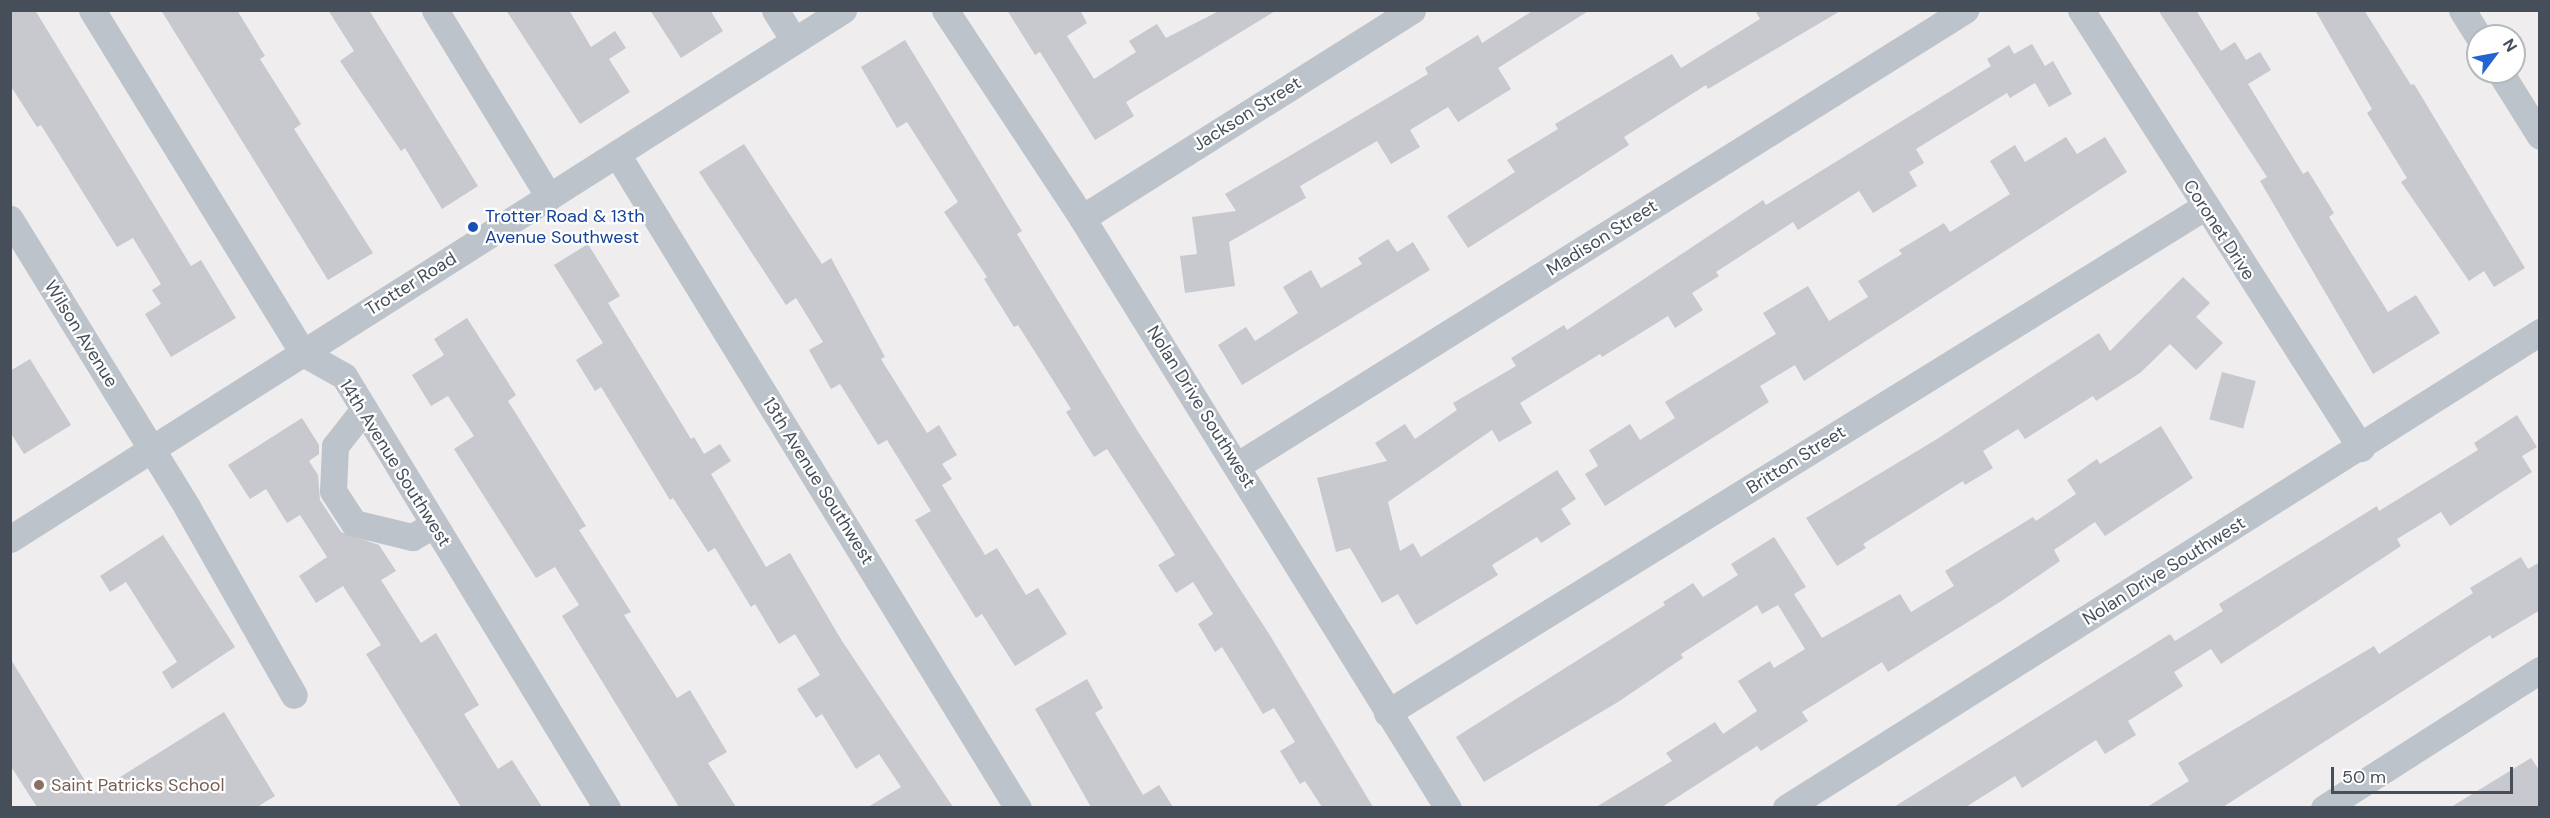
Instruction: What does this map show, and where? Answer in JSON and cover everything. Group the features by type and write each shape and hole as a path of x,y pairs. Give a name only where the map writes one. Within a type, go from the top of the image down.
{"street":[{"name":"14th Avenue Southwest","path":"92,10 303,353 344,376 607,807"},
{"path":"435,10 549,197"},
{"path":"775,10 794,41"},
{"name":"Trotter Road","path":"10,539 843,10"},
{"name":"Nolan Drive Southwest","path":"945,10 1082,218 1238,465 1387,713 1448,807"},
{"name":"Jackson Street","path":"1082,218 1412,10"},
{"name":"Madison Street","path":"1238,465 1965,10"},
{"name":"Coronet Drive","path":"2081,10 2204,207 2361,448"},
{"path":"2462,10 2471,24"},
{"path":"2508,84 2540,136"},
{"name":"13th Avenue Southwest","path":"617,154 1018,807"},
{"name":"Britton Street","path":"1387,713 2204,207"},
{"name":"Wilson Avenue","path":"10,219 152,449 294,695"},
{"name":"Nolan Drive Southwest","path":"1786,807 2361,448 2540,332"},
{"path":"364,409 335,446 333,491 354,523 412,537 434,525"},
{"path":"2324,807 2540,670"}],"building":[{"path":"10,10 35,10 191,266 201,260 236,318 171,357 145,314 161,304 152,290 161,284 133,238 117,247 41,125 37,127 10,85"},
{"path":"161,10 237,10 265,56 260,59 301,124 294,129 373,253 328,280"},
{"path":"328,10 369,10 478,186 442,209 405,148 401,151 340,61 354,51"},
{"path":"506,10 569,10 591,47 615,31 626,48 609,59 630,92 580,124"},
{"path":"650,10 710,10 723,31 681,58"},
{"path":"1007,10 1080,10 1087,23 1067,36 1094,79 1136,52 1129,41 1157,24 1166,38 1221,10 1277,10 1126,102 1134,116 1095,140 1040,52 1035,55"},
{"path":"1534,10 1590,10 1498,68 1511,89 1458,122 1448,107 1410,130 1420,147 1391,164 1377,141 1300,186 1306,198 1229,242 1235,286 1185,293 1180,256 1197,254 1192,217 1236,211 1225,194 1428,74 1425,68 1478,35 1482,43"},
{"path":"1755,10 1842,10 1708,89 1706,85 1624,137 1629,145 1468,248 1447,216 1515,172 1507,160 1558,129 1555,124 1672,54 1681,68 1760,19"},
{"path":"2158,10 2196,10 2221,51 2235,42 2246,60 2260,52 2271,70 2248,84 2303,174 2308,171 2334,213 2329,217 2388,312 2416,295 2440,333 2373,374 2260,181 2267,177"},
{"path":"2315,10 2364,10 2411,85 2414,84 2525,268 2494,287 2484,271 2469,281 2401,182 2407,178 2367,113 2372,109"},
{"path":"905,40 1022,231 1017,234 1137,430 1271,637 1373,807 1322,807 1305,781 1300,784 1280,751 1295,742 1274,708 1263,714 1222,647 1215,652 1198,624 1213,614 1193,582 1176,593 1158,565 1175,555 1107,449 1094,457 1066,412 1071,409 1018,325 1014,327 984,279 987,277 944,212 958,202 907,122 897,128 861,67"},
{"path":"2032,44 2045,66 2053,61 2072,94 2049,107 2035,83 2010,98 2007,93 1916,149 1924,163 1909,172 1917,186 1873,213 1859,191 1798,230 1793,222 1716,272 1719,276 1692,293 1703,310 1675,328 1668,316 1602,357 1600,354 1520,403 1532,423 1499,442 1492,430 1388,502 1400,551 1413,543 1421,557 1557,470 1576,499 1561,509 1571,524 1541,543 1537,537 1492,565 1498,575 1416,625 1398,594 1382,603 1350,548 1336,552 1317,478 1387,461 1375,443 1405,424 1415,439 1457,410 1453,403 1516,366 1511,358 1564,325 1567,330 1763,200 1766,205 1991,66 1987,59 2009,45 2014,54"},
{"path":"2066,137 2077,154 2105,137 2127,172 1804,381 1795,365 1760,386 1769,402 1605,506 1585,474 1598,466 1589,450 1630,424 1640,440 1675,418 1665,402 1776,334 1763,313 1808,286 1829,321 1868,297 1858,281 1902,254 1899,250 1944,223 1950,232 2010,194 1990,161 2015,145 2025,162"},
{"path":"744,144 822,264 831,258 885,357 881,359 927,433 939,425 957,455 942,464 952,479 942,485 985,555 997,548 1026,595 1038,588 1067,634 1015,666 982,614 976,618 915,520 931,511 887,440 878,445 840,384 831,389 809,350 823,342 796,298 786,305 699,172"},
{"path":"1388,239 1397,252 1413,242 1430,270 1242,385 1218,345 1246,327 1255,341 1298,313 1283,287 1311,270 1321,288 1362,264 1358,258"},
{"path":"588,244 620,296 608,303 691,439 694,437 704,454 720,444 731,461 711,474 766,567 790,553 842,641 953,807 868,807 901,787 879,754 856,769 822,714 816,718 797,689 820,675 795,634 779,644 755,604 751,607 715,548 708,552 673,498 670,500 601,387 595,391 576,360 603,343 554,265"},
{"path":"2183,277 2210,303 2196,317 2223,343 2196,370 2170,344 2140,373 2096,401 2093,396 2025,439 2018,429 1983,451 1993,468 1965,485 1963,481 1863,544 1866,548 1837,566 1806,518 1937,439 2099,333 2110,351"},
{"path":"467,318 516,395 508,401 586,526 579,530 631,612 624,615 677,698 690,690 727,752 708,763 736,807 679,807 562,616 579,605 555,567 536,578 454,449 474,436 448,396 431,406 412,375 444,355 434,339"},
{"path":"30,359 71,425 24,454 10,432 10,371"},
{"path":"2222,372 2256,381 2243,428 2209,419"},
{"path":"2517,415 2537,447 2522,456 2532,472 2450,526 2441,512 2397,539 2401,546 2221,664 2211,649 2174,672 2183,686 2128,721 2136,735 2105,754 2096,740 2022,788 2015,776 1966,807 1894,807 2170,634 2175,641 2223,611 2219,604 2377,506 2379,511 2478,450 2474,443"},
{"path":"302,418 319,445 319,454 309,461 318,475 320,500 341,532 379,545 396,571 381,580 421,643 436,633 479,705 464,714 498,769 512,760 542,807 461,807 366,654 381,645 343,586 316,603 299,576 327,557 300,515 287,523 266,489 250,499 228,465"},
{"path":"2161,426 2193,478 2105,536 2095,522 2054,550 2060,561 2003,600 1888,672 1882,662 1802,712 1808,721 1761,751 1757,746 1662,807 1596,807 1672,761 1666,753 1715,722 1723,734 1757,711 1738,681 1770,661 1774,668 1805,649 1778,605 1762,614 1757,605 1681,654 1683,658 1618,702 1484,782 1456,737 1665,605 1663,602 1693,583 1703,597 1738,575 1731,564 1774,537 1806,587 1794,594 1822,638 1900,594 1911,612 1954,586 1945,571 2033,517 2036,521 2076,494 2067,480 2097,459 2100,464"},
{"path":"163,535 235,647 172,689 162,672 177,662 126,582 110,592 100,576"},
{"path":"2521,557 2528,569 2540,562 2540,610 2492,639 2490,635 2223,807 2147,807 2189,781 2178,763 2374,646 2379,654 2473,593 2470,588"},
{"path":"10,658 93,794 224,712 275,796 257,807 37,807 10,765"},
{"path":"1087,679 1103,708 1095,713 1143,795 1159,785 1173,807 1091,807 1035,709"},
{"path":"2531,758 2540,771 2540,807 2451,807"}],"place":[{"name":"Trotter Road & 13th Avenue Southwest","path":"473,227"},
{"name":"Saint Patricks School","path":"39,785"}]}
